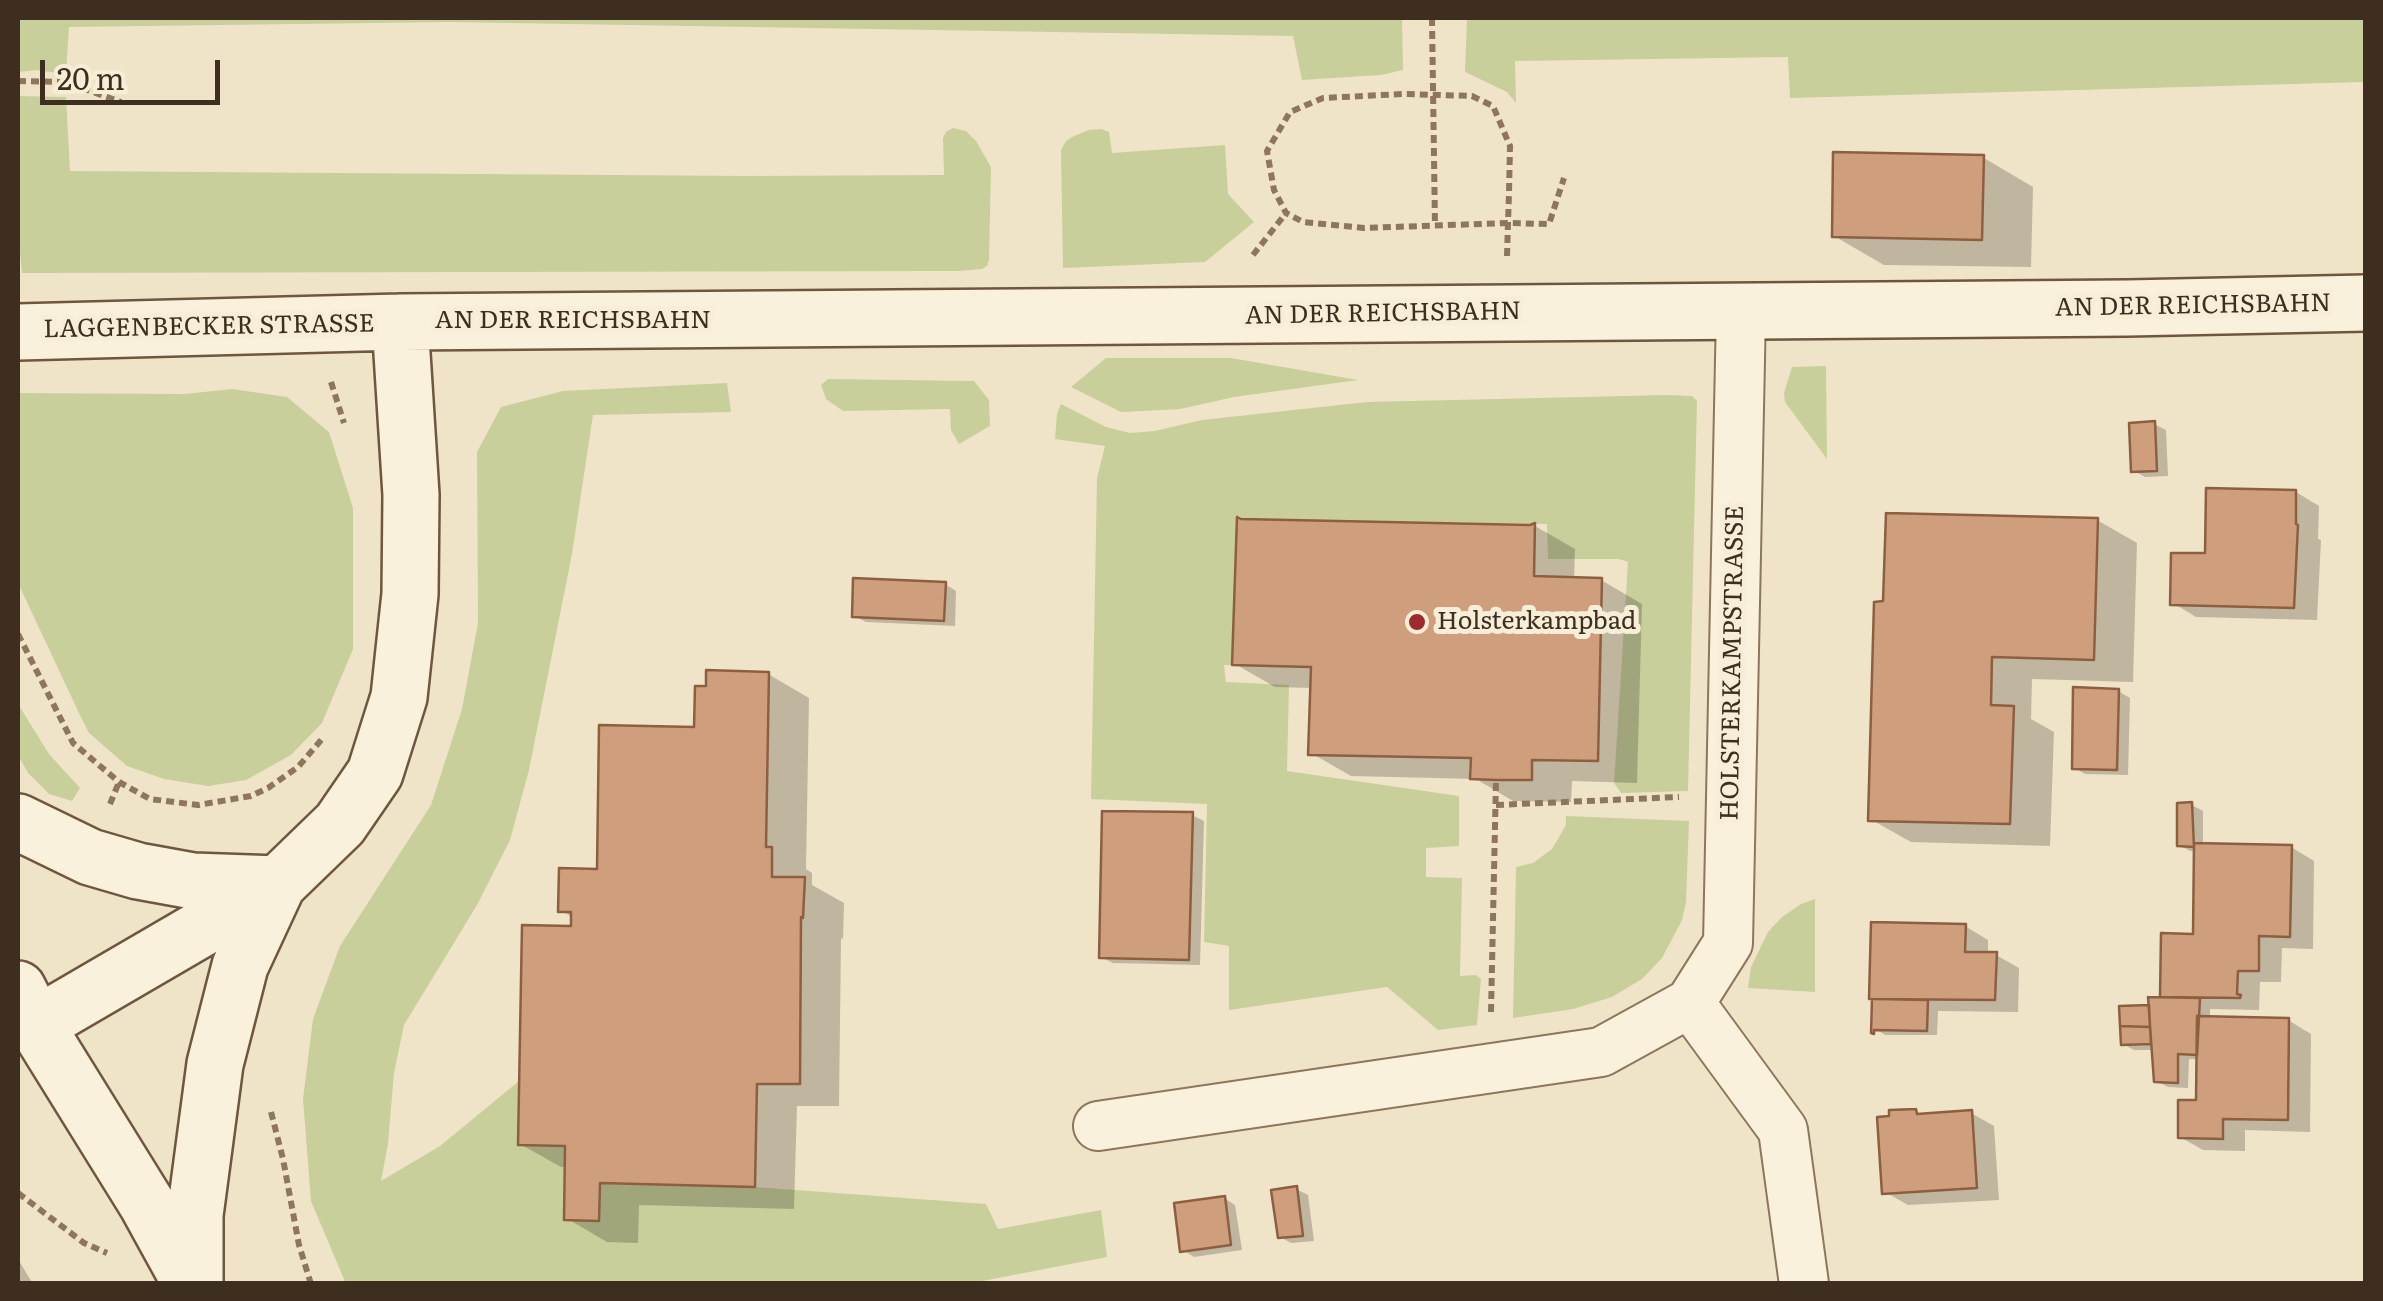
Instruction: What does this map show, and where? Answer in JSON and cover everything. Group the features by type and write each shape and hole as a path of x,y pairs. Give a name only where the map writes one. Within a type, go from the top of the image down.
{"street":[{"name":"AN DER REICHSBAHN","path":"400,322 1740,312 2366,302"},
{"name":"HOLSTERKAMPSTRASSE","path":"1098,1126 1601,1052 1690,1003 1728,943 1740,312"},
{"name":"LAGGENBECKER STRASSE","path":"18,332 400,322"},
{"path":"193,1284 27,1007 278,884 340,824 375,773 399,697 410,594 411,495 400,322"},
{"path":"18,822 90,857 138,871 193,882 278,884"},
{"path":"193,1284 195,1214 216,1064 240,966 278,884"},
{"path":"1690,1003 1783,1130 1804,1284"}],"path":[{"path":"1432,18 1435,226"},
{"path":"18,81 66,82 121,102"},
{"path":"1506,273 1508,223 1510,146 1493,106 1472,96 1324,98 1290,112 1266,151 1274,190 1286,213 1303,222 1364,228 1508,223 1549,224 1564,178"},
{"path":"1245,265 1286,213"},
{"path":"313,324 348,436"},
{"path":"18,634 74,743 118,782 150,799 198,805 251,796 298,767 331,729"},
{"path":"1490,1068 1496,780"},
{"path":"1496,804 1730,794"},
{"path":"18,1193 84,1243 115,1256"}],"green space":[{"path":"18,18 1402,18 1403,70 1302,80 1293,36 449,22 69,27 66,74 18,72"},
{"path":"1467,18 2365,18 2365,82 1790,98 1788,57 1515,61 1516,103 1507,92 1465,72"},
{"path":"18,96 66,97 70,171 944,175 943,138 953,128 966,131 976,141 991,167 989,260 982,269 958,271 22,273 18,231"},
{"path":"1101,129 1109,132 1112,153 1225,145 1228,194 1254,222 1205,262 1063,268 1061,150 1074,136"},
{"path":"1106,358 1231,358 1358,380 1234,397 1180,409 1121,412 1071,387"},
{"path":"1826,366 1827,459 1785,402 1784,393 1792,367"},
{"path":"828,379 974,381 989,400 990,426 959,444 951,430 950,409 843,411 826,399 821,385"},
{"path":"727,383 731,412 593,415 572,554 529,770 510,840 477,905 404,1025 381,1181 440,1146 519,1081 518,1145 565,1146 564,1220 600,1183 755,1187 986,1204 998,1229 1101,1210 1107,1257 967,1284 346,1284 311,1201 303,1099 313,1019 340,946 431,805 462,709 478,623 477,452 501,407 563,391"},
{"path":"232,389 287,397 329,432 353,508 353,649 322,723 291,755 246,780 208,786 164,779 127,766 89,733 78,711 18,583 18,393 185,394"},
{"path":"1692,396 1697,401 1688,791 1621,793 1614,783 1628,562 1548,559 1547,524 1237,517 1232,665 1224,665 1226,682 1289,685 1287,771 1459,796 1459,846 1426,848 1426,877 1462,878 1460,976 1476,975 1481,979 1477,1025 1438,1030 1387,987 1229,1010 1229,946 1204,942 1207,804 1091,799 1097,478 1105,446 1055,439 1061,404 1106,427 1130,433 1202,420 1367,402"},
{"path":"18,704 49,754 80,788 72,801 49,794 28,773 18,755"},
{"path":"1566,816 1689,821 1682,920 1662,958 1642,979 1612,997 1573,1009 1513,1018 1516,867 1533,863 1552,849 1566,825"},
{"path":"1815,899 1815,992 1748,988 1751,967 1768,932 1782,917"}],"building":[{"path":"1833,152 1984,155 1982,240 1832,237"},
{"path":"2155,421 2157,471 2131,472 2129,423"},
{"path":"2206,488 2296,490 2294,608 2170,605 2171,553 2205,553"},
{"path":"1886,513 2098,518 2094,660 1992,657 1991,705 2014,706 2010,824 1868,821 1874,602 1883,601"},
{"name":"Holsterkampbad","path":"1237,517 1535,523 1534,576 1602,578 1598,761 1532,760 1532,780 1496,780 1470,779 1471,758 1308,755 1311,667 1232,665"},
{"path":"853,578 946,582 944,621 852,617"},
{"path":"706,670 769,672 766,847 772,847 772,877 805,877 801,917 800,1084 757,1084 755,1187 600,1183 599,1221 564,1220 565,1146 518,1145 522,925 571,926 571,912 558,912 559,868 597,869 599,725 694,727 695,686 706,686"},
{"path":"2073,687 2119,689 2117,770 2072,769"},
{"path":"2192,802 2194,847 2177,846 2177,803"},
{"path":"1102,811 1193,812 1189,960 1099,958"},
{"path":"2194,843 2292,845 2290,937 2259,936 2259,971 2238,971 2240,998 2160,997 2161,933 2193,934"},
{"path":"1871,922 1966,924 1965,952 1997,952 1995,1000 1869,999"},
{"path":"2148,997 2200,998 2197,1055 2178,1054 2178,1083 2154,1082"},
{"path":"1872,999 1928,1000 1927,1031 1871,1033"},
{"path":"2149,1005 2150,1027 2120,1026 2119,1006"},
{"path":"2197,1016 2289,1018 2288,1120 2223,1119 2223,1139 2178,1138 2178,1100 2196,1100"},
{"path":"2120,1026 2150,1027 2151,1044 2121,1045"},
{"path":"1916,1109 1917,1114 1972,1110 1977,1188 1882,1194 1877,1117 1889,1116 1889,1110"},
{"path":"1297,1186 1303,1236 1278,1238 1271,1190"},
{"path":"1225,1196 1231,1245 1180,1252 1174,1203"}],"place":[{"name":"Holsterkampbad","path":"1417,622"}]}
